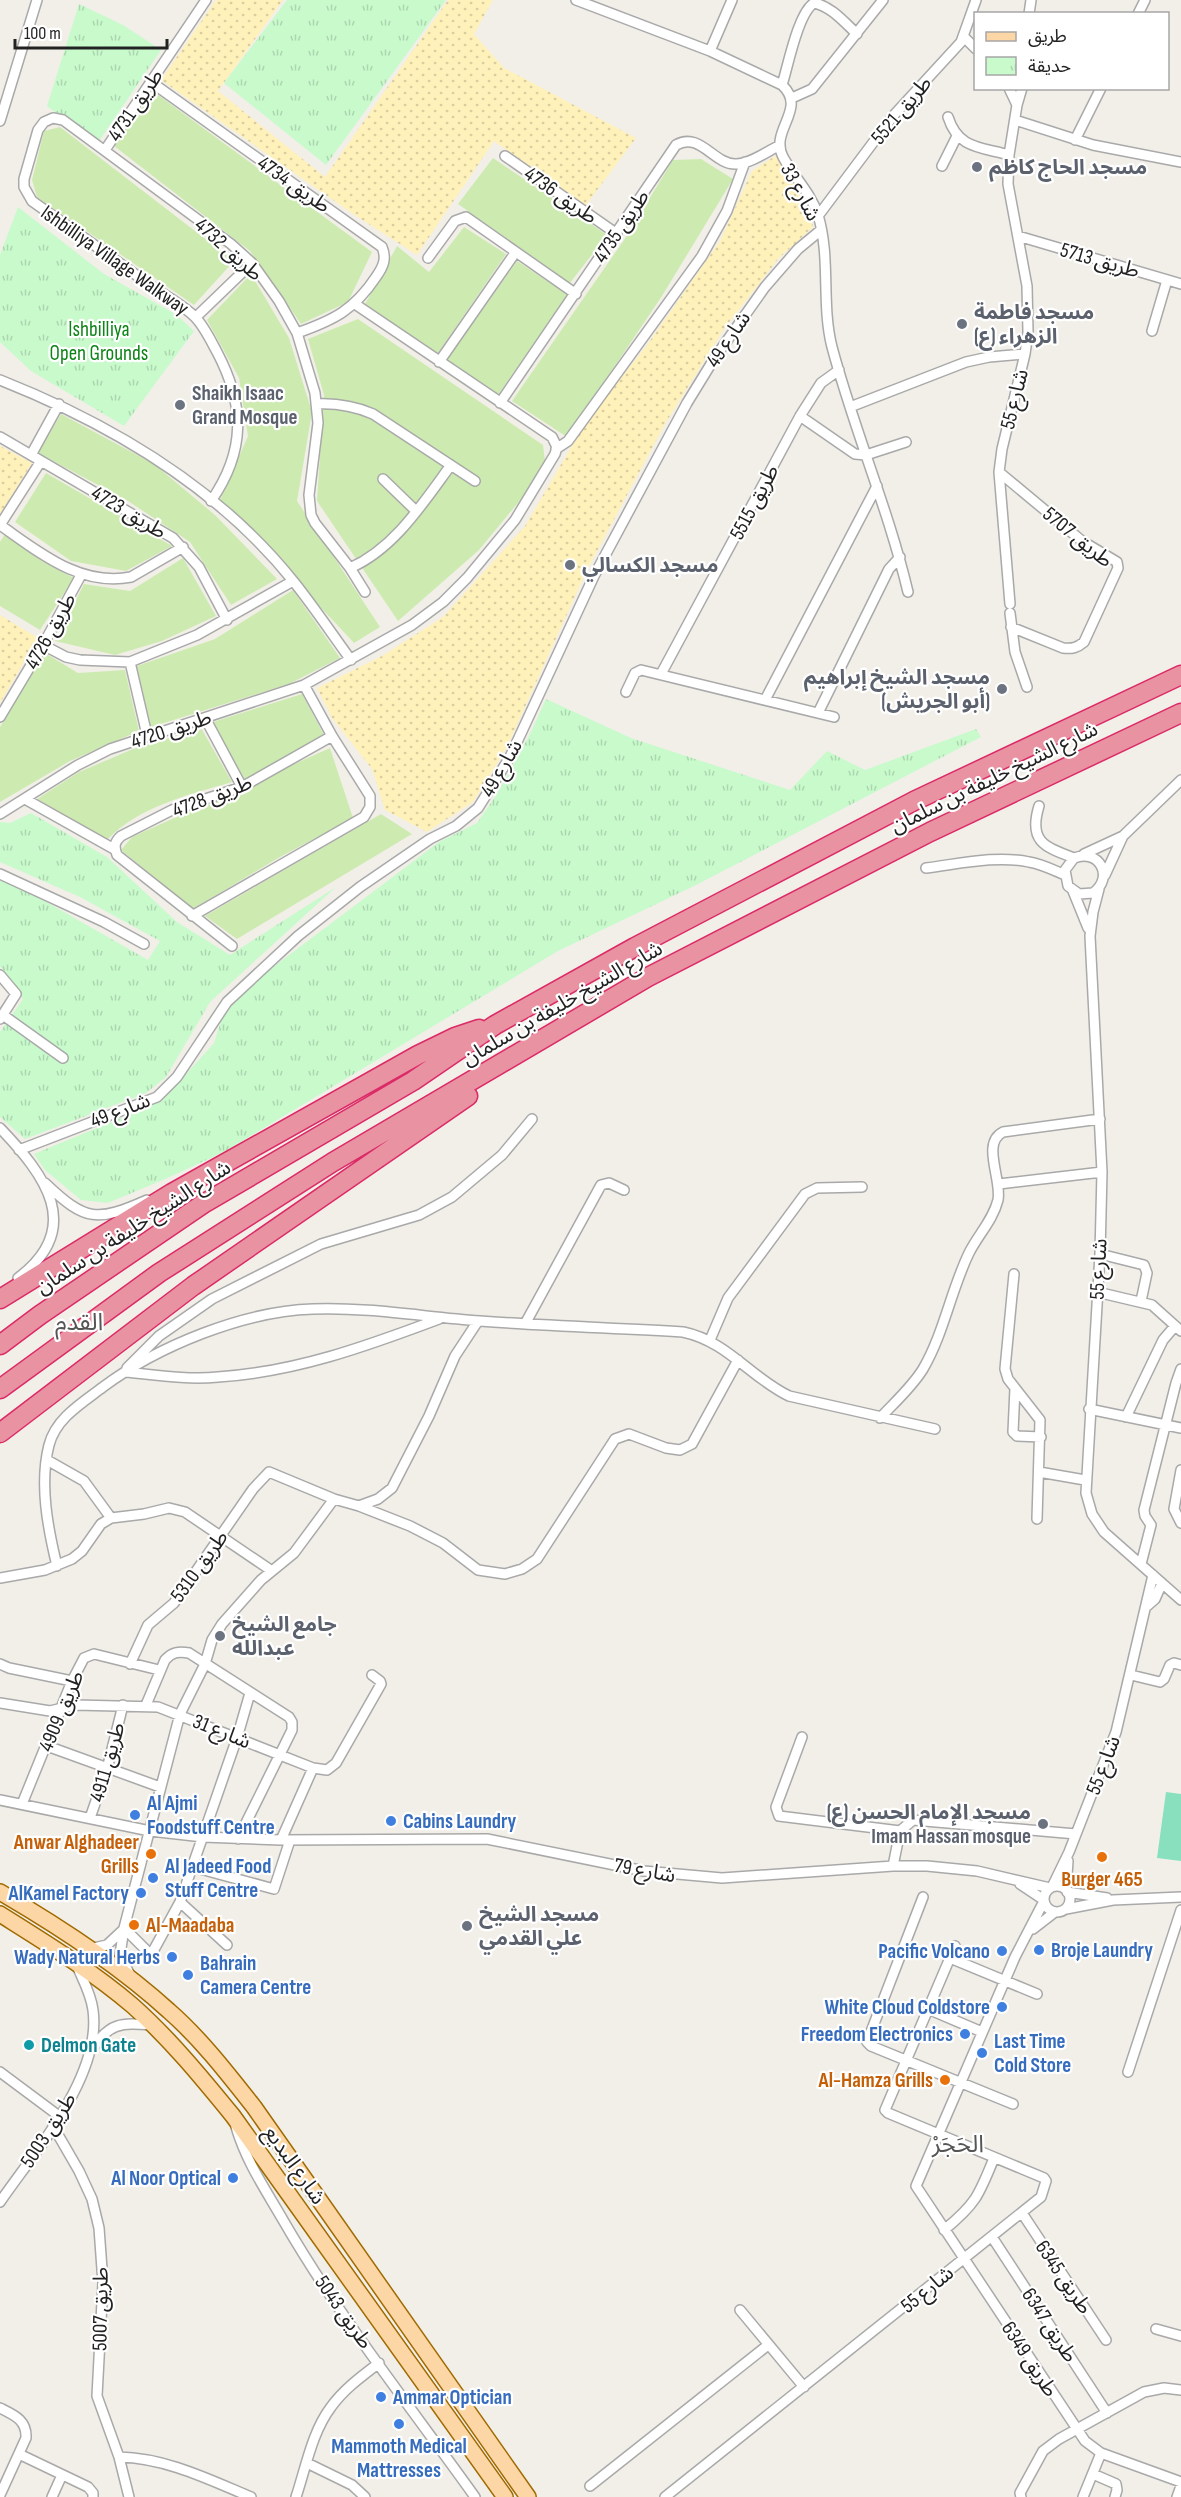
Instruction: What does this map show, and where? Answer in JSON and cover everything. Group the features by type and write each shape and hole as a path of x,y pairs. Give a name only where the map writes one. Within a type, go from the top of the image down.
{"highway":[{"name":"شارع الشيخ خليفة بن سلمان","path":"0,1345 40,1315 203,1204 413,1081 495,1025 635,947 914,801 1181,675"},
{"name":"شارع الشيخ خليفة بن سلمان","path":"0,1389 159,1273 333,1162 648,977 930,832 1181,713"},
{"path":"0,1433 193,1286 579,1018"},
{"path":"0,1298 172,1193 427,1050 455,1037 495,1025"}],"main road":[{"name":"شارع البديع","path":"0,1892 135,1983 170,2011 197,2040 254,2108 528,2497"},
{"name":"شارع البديع","path":"0,1914 76,1963 120,1996 153,2025 186,2060 233,2116 505,2497"}],"street":[{"path":"0,121 37,0"},
{"name":"طريق 4731","path":"105,150 206,0"},
{"path":"576,0 710,51 782,85 792,98 812,89 883,0"},
{"path":"710,51 732,0"},
{"name":"طريق 5521","path":"818,216 893,116 964,37 976,0"},
{"path":"782,85 803,18 812,2 828,4 857,34"},
{"path":"964,37 974,48"},
{"name":"طريق 4734","path":"151,82 382,247 385,254 383,267 355,304 334,319 297,333"},
{"path":"1011,90 1017,105"},
{"name":"شارع 55","path":"1021,90 1009,155 1008,184 1029,309 1025,354 1002,448 999,472 1011,627 1027,687"},
{"path":"1075,140 1100,90"},
{"name":"شارع 33","path":"792,98 792,106 780,145 783,157 811,200 818,216 825,259 830,333 851,411 878,486 908,591"},
{"path":"948,117 957,136 968,144 1009,155"},
{"name":"Ishbilliya Village Walkway","path":"63,120 53,118 44,122 39,130 24,179 27,195 32,201 196,317 225,368 235,396 239,424 237,445 223,484 211,501"},
{"name":"طريق 4732","path":"63,120 231,244 252,263 279,301 297,333 317,404 317,442 309,505 315,524 350,568 365,592"},
{"path":"1015,120 1111,150 1181,162"},
{"path":"942,166 957,136"},
{"name":"طريق 4735","path":"500,403 617,234 672,149 681,142 696,143 732,164 745,162"},
{"path":"0,380 59,404 144,451 211,501 253,538 293,582 351,660 412,625 443,602 467,578 515,520 556,449 575,431 702,256 727,211 745,162 780,145"},
{"name":"طريق 4736","path":"505,156 617,234"},
{"path":"428,258 459,218 466,218 576,294"},
{"name":"شارع 49","path":"19,1150 157,1097 177,1077 227,1002 282,951 360,887 430,839 456,826 478,808 510,757 594,576 714,358 765,287 793,254 821,230"},
{"name":"طريق 5713","path":"1018,236 1181,284"},
{"path":"439,362 515,253"},
{"name":"Ishbilliya Village Walkway","path":"196,317 252,263"},
{"path":"1152,331 1167,280"},
{"path":"355,304 552,437 556,449"},
{"path":"851,411 966,362 989,357 1025,354"},
{"name":"طريق 5515","path":"661,674 800,416 821,383 839,370"},
{"path":"31,455 59,404"},
{"path":"317,404 346,405 373,414 475,481"},
{"path":"800,416 847,450 866,455 906,442"},
{"name":"طريق 4723","path":"0,437 162,530 183,547 199,567 227,620"},
{"path":"41,461 0,525 49,559 81,575 122,579 131,577 183,547"},
{"path":"350,568 380,551 416,511 451,465"},
{"name":"طريق 5707","path":"999,472 1082,541 1117,562 1118,568 1084,642 1078,647 1063,648 1011,627"},
{"path":"382,479 416,511"},
{"path":"765,700 878,486"},
{"path":"818,713 889,569 900,557"},
{"name":"طريق 4726","path":"0,717 81,575"},
{"path":"43,645 66,657 80,660 130,662 227,620 293,582"},
{"name":"طريق 4720","path":"0,814 78,765 147,735 304,685 351,660"},
{"path":"130,662 147,735"},
{"path":"626,692 638,670 834,717"},
{"path":"192,916 367,813 371,802 370,796 332,736 304,685"},
{"path":"205,718 242,787"},
{"name":"طريق 4728","path":"114,849 116,841 121,836 172,810 242,787 332,736"},
{"path":"1124,836 1099,889 1086,895 1072,890 1065,881 1067,865 1077,856 1103,848 1124,836 1181,780"},
{"path":"25,799 114,849 117,855 232,946"},
{"path":"1039,806 1035,825 1041,841 1049,848 1077,856 1093,857 1102,865 1104,877"},
{"path":"926,868 996,860 1019,860 1041,865 1065,875"},
{"path":"0,874 104,922 144,944"},
{"name":"شارع 55","path":"1099,889 1090,936 1102,1172 1100,1254 1085,1480 1088,1504 1098,1524 1181,1600"},
{"name":"شارع 55","path":"1072,890 1083,913 1090,936"},
{"path":"0,975 16,994 1,1017 63,1058"},
{"path":"57,1566 46,1503 47,1460 53,1433 61,1422 124,1372 159,1336 212,1299 321,1244 419,1215 452,1197 502,1155 532,1119"},
{"path":"880,1418 913,1383 929,1357 965,1262 995,1210 999,1184 991,1147 998,1134 1100,1119"},
{"path":"0,1128 41,1180 73,1208 93,1215 114,1214 149,1199 172,1193"},
{"path":"999,1184 1102,1172"},
{"path":"0,1298 41,1259 52,1237 54,1213 41,1180"},
{"path":"525,1324 601,1185 609,1183 624,1190"},
{"path":"710,1340 728,1298 805,1194 817,1188 862,1187"},
{"path":"1100,1254 1144,1265 1147,1273 1141,1301"},
{"path":"1014,1274 1004,1358 1008,1379 1038,1416 1041,1437 1037,1519"},
{"path":"1097,1292 1141,1301 1159,1309 1178,1328 1163,1340 1126,1417"},
{"path":"124,1372 226,1324 268,1314 312,1309 525,1324 684,1332 710,1340 773,1387 789,1396 935,1429"},
{"path":"124,1372 193,1378 218,1377 294,1366 350,1352 443,1317"},
{"path":"359,1506 378,1499 392,1488 429,1416 455,1356 478,1321"},
{"path":"135,1983 121,1960 120,1950 180,1714 205,1664 212,1640 222,1624 261,1580 294,1552 334,1499 410,1526 443,1543 478,1570 495,1575 522,1569 537,1559 615,1439 629,1434 666,1449 680,1450 692,1444 738,1360"},
{"path":"1141,1564 1151,1525 1144,1510 1181,1369"},
{"path":"1015,1388 1013,1432 1017,1436 1041,1437"},
{"path":"1089,1409 1181,1428"},
{"path":"47,1460 84,1482 111,1518"},
{"path":"1181,1470 1174,1509 1181,1522"},
{"name":"طريق 5310","path":"130,1664 148,1625 174,1603 261,1477 272,1472 334,1499"},
{"path":"1039,1472 1085,1480"},
{"path":"0,1578 57,1566 82,1551 94,1532 111,1518 169,1508 177,1509 272,1571"},
{"name":"شارع 55","path":"1051,1887 1069,1852 1110,1750 1131,1675 1154,1575"},
{"name":"شارع 55","path":"1147,1606 1155,1599 1162,1583"},
{"path":"146,1705 159,1670 170,1655 176,1652 189,1653 284,1714 292,1722 292,1730 238,1839"},
{"name":"طريق 4909","path":"22,1804 72,1681 84,1658 91,1654 159,1670"},
{"path":"0,1664 9,1668 72,1681"},
{"path":"1131,1675 1160,1682 1166,1677 1170,1665 1181,1665"},
{"path":"193,1867 274,1889 285,1840 313,1768 327,1770 336,1763 381,1684 372,1675"},
{"path":"124,1928 151,1955 180,1902 237,1738 250,1693"},
{"name":"شارع 31","path":"1,1705 50,1711 75,1705 146,1705 180,1714 313,1768"},
{"name":"طريق 4911","path":"90,1818 123,1705"},
{"path":"802,1737 776,1807 779,1816 900,1831"},
{"path":"47,1746 160,1787"},
{"name":"شارع 79","path":"0,1800 150,1831 203,1837 285,1840 487,1839 644,1871 722,1878 893,1866 944,1867 1051,1887"},
{"path":"893,1866 900,1831 908,1822 919,1820 1076,1834"},
{"name":"شارع 55","path":"1067,1891 1069,1852"},
{"name":"شارع 79","path":"1010,1879 1044,1901"},
{"path":"1113,1900 1067,1891 1062,1887 1051,1887 1046,1891 1044,1901 1050,1910 1055,1912 1113,1900 1181,1897"},
{"path":"1066,1909 1070,1900 1067,1891"},
{"path":"923,1897 866,2040 871,2046 905,2061 1013,2104"},
{"name":"شارع 55","path":"665,2497 964,2259 916,2186 982,2032 1044,1901"},
{"path":"180,1902 227,1945"},
{"path":"1128,2072 1181,1910"},
{"name":"شارع 55","path":"1025,1937 1055,1912"},
{"path":"87,1949 107,1945 124,1928"},
{"path":"955,1947 885,2109 888,2113 1045,2180 1039,2200 964,2259"},
{"path":"950,1958 1037,1994"},
{"name":"طريق 5003","path":"0,2202 60,2116 78,2082 89,2054 94,2023 93,2010 76,1963"},
{"path":"928,2008 982,2032"},
{"name":"طريق 5003","path":"89,2054 105,2031 114,2026 153,2025"},
{"path":"0,2072 60,2116"},
{"name":"طريق 5043","path":"233,2116 244,2152 302,2251 475,2497"},
{"name":"طريق 5007","path":"53,2126 92,2199 99,2228 103,2283 97,2396 129,2497"},
{"path":"944,2230 975,2200 994,2158"},
{"name":"طريق 6345","path":"1022,2213 1106,2340"},
{"name":"طريق 6347","path":"992,2237 1107,2413"},
{"name":"طريق 6349","path":"964,2259 1076,2429 1085,2441 1101,2453"},
{"path":"741,2310 804,2387"},
{"path":"1156,2329 1181,2337"},
{"path":"590,2486 768,2345"},
{"path":"296,2497 313,2442 330,2408 353,2383 379,2363"},
{"path":"1021,2497 1029,2476 1043,2451 1076,2429 1144,2392 1164,2388 1181,2390"},
{"path":"0,2408 20,2419 24,2425 26,2438 0,2495"},
{"path":"1083,2497 1101,2453 1181,2484 1177,2497"},
{"path":"19,2454 91,2489 93,2497"},
{"path":"118,2457 143,2458 170,2464 251,2497"},
{"path":"307,2463 352,2485 365,2497"},
{"path":"1093,2474 1116,2484 1115,2497"},
{"path":"52,2497 62,2475"}],"green space":[{"path":"287,0 446,0 326,165 224,83"},
{"path":"79,4 123,25 161,50 97,144 47,106"},
{"path":"154,92 372,252 348,302 301,324 250,251 114,146"},
{"path":"60,127 234,261 194,305 37,197 32,180 44,131"},
{"path":"493,158 607,235 570,283 458,204"},
{"path":"701,159 733,179 662,296 567,437 512,401 624,240 673,160"},
{"name":"Ishbilliya Open Grounds","path":"18,207 104,274 177,315 194,331 124,426 31,371 0,342 0,255"},
{"path":"464,227 506,254 434,359 365,304 397,246 429,272"},
{"path":"517,261 568,295 498,395 447,360"},
{"path":"251,274 289,338 312,412 297,501 380,627 354,643 220,500 248,436 239,378 207,320"},
{"path":"358,319 543,445 546,469 479,550 398,621 317,501 324,395 308,339"},
{"path":"61,414 154,464 215,515 277,579 231,605 190,542 128,501 38,453"},
{"path":"46,473 172,546 126,571 71,561 15,522"},
{"path":"5,534 45,563 74,578 40,630 0,606 0,542"},
{"path":"183,558 216,616 162,641 115,655 55,641 84,584 130,591"},
{"path":"293,590 340,658 289,684 151,727 137,666 215,639"},
{"path":"45,653 78,673 125,670 139,731 70,761 0,802 0,727"},
{"path":"302,694 324,735 247,784 213,722"},
{"path":"546,699 631,738 790,790 827,751 865,770 976,729 981,737 696,885 558,951 224,1152 108,1203 81,1200 45,1170 34,1154 162,1101 214,1043 227,1002 439,842 477,823 497,794 530,734"},
{"path":"201,728 232,782 149,810 120,828 107,840 37,799 79,772 133,749"},
{"path":"330,748 353,818 280,857 193,909 121,850 132,837"},
{"path":"31,813 107,857 177,922 230,955 336,887 210,1002 166,1077 146,1093 25,1139 0,1117 0,1032 23,999 0,966 0,879 50,904 148,960 160,941 80,897 0,862 0,822 10,823"},
{"path":"381,814 412,834 237,939 205,916"},
{"path":"1166,1792 1181,1794 1181,1861 1157,1858"}],"sand":[{"path":"216,0 283,0 218,91 325,177 448,0 493,0 474,34 504,68 636,138 586,205 494,141 417,255 353,214 161,80"},
{"path":"777,155 810,212 813,227 778,259 724,329 665,424 587,570 506,749 473,802 427,832 385,810 372,769 332,718 317,688 382,656 443,617 525,526 584,425 647,345 720,241 752,171"},
{"path":"0,446 32,463 0,514"},
{"path":"0,615 38,638 0,703"}],"place":[{"name":"مسجد الحاج كاظم","path":"977,167"},
{"name":"مسجد فاطمة الزهراء (ع)","path":"962,324"},
{"name":"Shaikh Isaac Grand Mosque","path":"180,405"},
{"name":"مسجد الكسالي","path":"570,565"},
{"name":"مسجد الشيخ إبراهيم (أبو الجريش)","path":"1002,689"},
{"name":"جامع الشيخ عبدالله","path":"220,1636"},
{"name":"Al Ajmi Foodstuff Centre","path":"135,1815"},
{"name":"Cabins Laundry","path":"391,1821"},
{"name":"مسجد الإمام الحسن (ع) Imam Hassan mosque","path":"1043,1824"},
{"name":"Anwar Alghadeer Grills","path":"151,1854"},
{"name":"Burger 465","path":"1102,1857"},
{"name":"Al Jadeed Food Stuff Centre","path":"153,1878"},
{"name":"AlKamel Factory","path":"141,1893"},
{"name":"Al-Maadaba","path":"134,1925"},
{"name":"مسجد الشيخ علي القدمي","path":"467,1926"},
{"name":"Broje Laundry","path":"1039,1950"},
{"name":"Pacific Volcano","path":"1002,1951"},
{"name":"Wady Natural Herbs","path":"172,1957"},
{"name":"Bahrain Camera Centre","path":"188,1975"},
{"name":"White Cloud Coldstore","path":"1002,2007"},
{"name":"Freedom Electronics","path":"965,2034"},
{"name":"Delmon Gate","path":"29,2045"},
{"name":"Last Time Cold Store","path":"982,2053"},
{"name":"Al-Hamza Grills","path":"945,2080"},
{"name":"Al Noor Optical","path":"233,2178"},
{"name":"Ammar Optician","path":"381,2397"},
{"name":"Mammoth Medical Mattresses","path":"399,2424"}],"district":[{"name":"القدم","path":"79,1322"},
{"name":"الحَجَرْ","path":"958,2144"}]}
